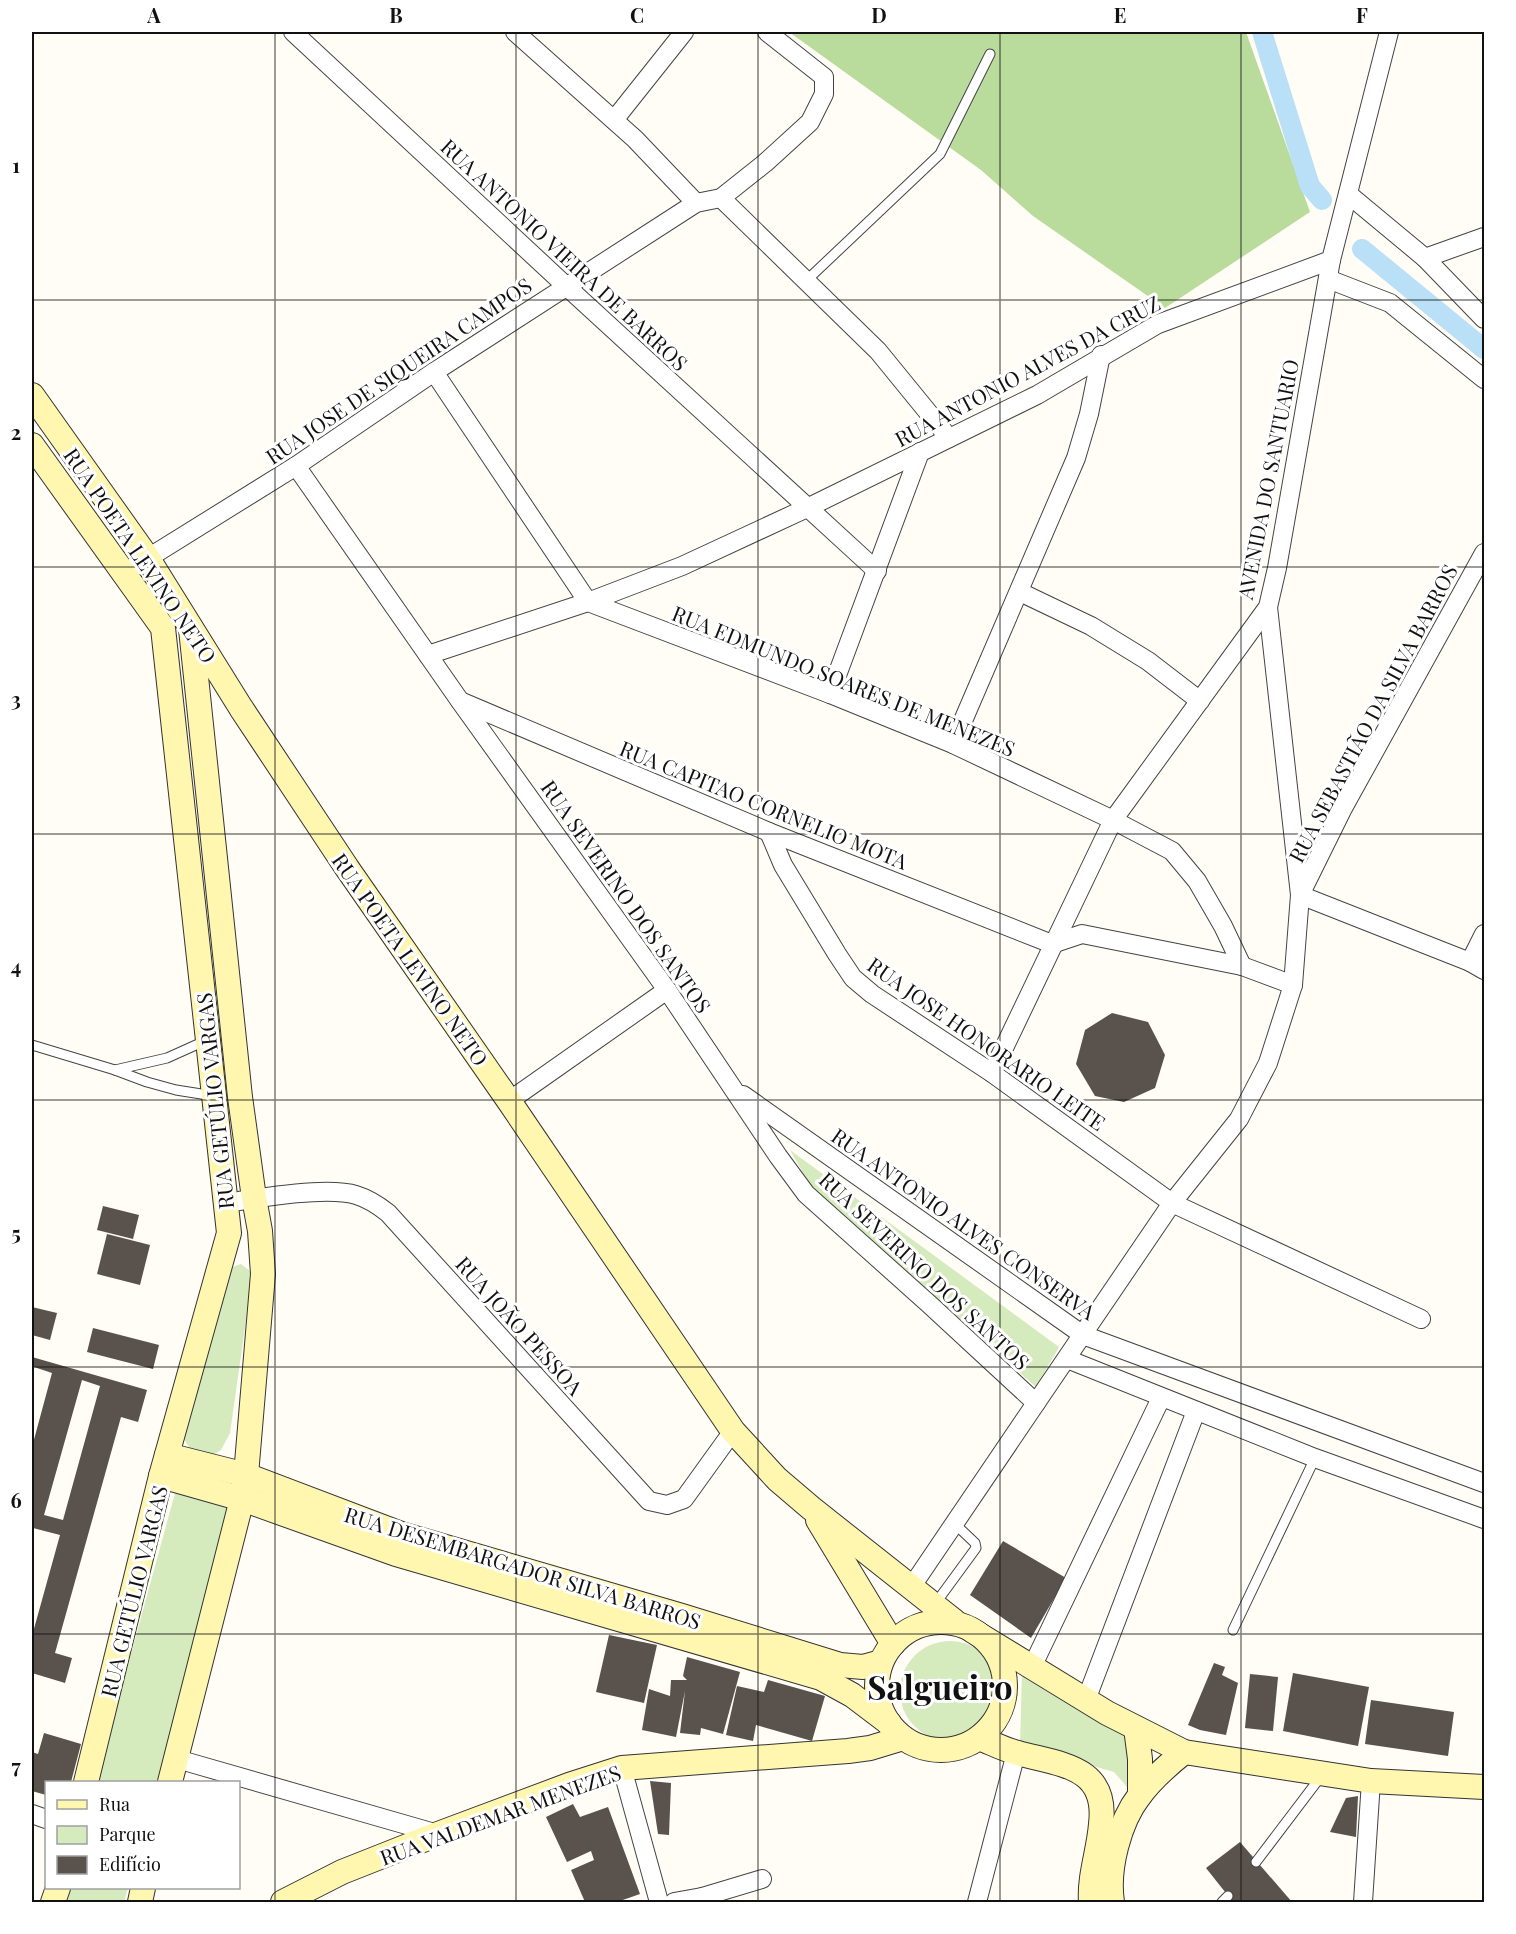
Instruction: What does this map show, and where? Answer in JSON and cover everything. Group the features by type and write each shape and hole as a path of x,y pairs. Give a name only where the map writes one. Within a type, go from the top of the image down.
{"main road":[{"name":"RUA POETA LEVINO NETO","path":"32,395 147,557 347,868 734,1431 777,1479 811,1508 963,1626"},
{"name":"RUA GETÚLIO VARGAS","path":"32,445 163,628 229,1233 164,1466 86,1781"},
{"name":"RUA GETÚLIO VARGAS","path":"170,1781 242,1499 263,1274 261,1231 254,1198 240,1097 190,623"},
{"path":"208,1039 234,1037"},
{"path":"214,1096 240,1097"},
{"name":"RUA DESEMBARGADOR SILVA BARROS","path":"164,1466 246,1475 398,1544"},
{"name":"RUA DESEMBARGADOR SILVA BARROS","path":"164,1466 242,1499 680,1626 840,1665 863,1667 887,1653"},
{"name":"RUA POETA LEVINO NETO","path":"811,1508 887,1653"},
{"path":"963,1626 990,1644 1001,1662 1006,1683 1003,1704 994,1723 979,1738 960,1748 939,1751 920,1747 896,1730 879,1704 877,1683 887,1653 910,1630 930,1623 963,1626 1086,1700 1184,1752 1371,1780 1485,1787"},
{"name":"RUA DESEMBARGADOR SILVA BARROS","path":"680,1626 821,1678 852,1695 896,1730"},
{"path":"1136,1728 1140,1759 1140,1795"},
{"name":"RUA VALDEMAR MENEZES","path":"283,1902 342,1872 438,1834 568,1785 622,1768 870,1748 896,1730"},
{"path":"979,1738 1016,1753 1072,1767 1085,1776 1099,1791 1102,1802 1101,1825 1091,1881 1091,1902"},
{"path":"1112,1902 1110,1887 1117,1843 1133,1806 1140,1795 1184,1752"}],"street":[{"name":"RUA ANTONIO VIEIRA DE BARROS","path":"293,32 876,571"},
{"path":"515,32 635,139 696,203 721,198 765,163 810,122 824,94 824,77 767,32"},
{"path":"614,120 684,32"},
{"path":"1332,260 1389,32"},
{"path":"1348,196 1425,258 1485,319"},
{"path":"721,198 878,351 949,438"},
{"name":"RUA JOSE DE SIQUEIRA CAMPOS","path":"124,573 296,466 434,372 696,203"},
{"path":"1425,258 1485,237"},
{"name":"AVENIDA DO SANTUARIO","path":"992,1073 1113,820 1268,608 1332,260"},
{"name":"RUA ANTONIO ALVES DA CRUZ","path":"428,655 588,602 682,566 807,508 1037,394 1158,324 1332,260"},
{"path":"1328,279 1389,303 1485,379"},
{"path":"953,744 1076,458 1089,414 1101,356"},
{"path":"434,372 588,602"},
{"path":"830,694 920,452"},
{"name":"RUA SEVERINO DOS SANTOS","path":"296,466 460,702 667,990 806,1194 1036,1403 1172,1203 1239,1119 1268,1063 1293,985 1300,895"},
{"name":"RUA SEBASTIÃO DA SILVA BARROS","path":"1300,895 1342,810 1485,553"},
{"path":"1020,592 1091,626 1148,660 1200,701"},
{"name":"RUA EDMUNDO SOARES DE MENEZES","path":"588,602 830,694 953,744 1172,850 1197,881 1223,926 1242,966"},
{"path":"1268,608 1300,895 1477,966 1485,934"},
{"name":"RUA CAPITAO CORNELIO MOTA","path":"460,702 769,832 1052,944"},
{"name":"RUA JOSE HONORARIO LEITE","path":"769,832 783,865 853,978 872,994 992,1073 1172,1203 1421,1319"},
{"path":"1052,944 1082,934 1242,966 1293,985"},
{"path":"509,1101 667,990"},
{"name":"RUA ANTONIO ALVES CONSERVA","path":"733,1089 1083,1335 1485,1483"},
{"name":"RUA JOÃO PESSOA","path":"227,1203 254,1198 337,1191 373,1201 388,1213 649,1501 667,1505 679,1503 684,1499 734,1431"},
{"path":"1067,1359 1315,1458 1485,1519"},
{"path":"1032,1667 1161,1398"},
{"path":"912,1586 1036,1403"},
{"path":"1086,1700 1196,1411"},
{"path":"977,1902 1016,1753"},
{"path":"177,1759 438,1834"},
{"path":"622,1768 659,1902"},
{"path":"1363,1902 1371,1780"},
{"path":"674,1902 708,1900 762,1879"}],"lane":[{"path":"807,280 940,154 990,54"},
{"path":"115,1070 167,1058 208,1039"},
{"path":"32,1045 147,1082 176,1090 214,1096"},
{"path":"1233,1630 1315,1458"},
{"path":"934,1605 976,1548 975,1543 954,1523"},
{"path":"1256,1862 1323,1773"}],"green space":[{"path":"789,32 1246,32 1310,212 1165,308 1033,216 981,170"},
{"path":"790,1150 1059,1347 1036,1387 811,1187"},
{"path":"241,1264 251,1272 251,1285 230,1433 221,1450 208,1458 192,1452 184,1439 229,1268"},
{"path":"175,1493 233,1510 158,1781 96,1781"},
{"path":"950,1641 978,1649 992,1663 1000,1691 992,1719 978,1733 950,1741 922,1733 908,1719 900,1691 908,1663 922,1649"},
{"path":"1022,1672 1129,1737 1134,1811 1128,1788 1114,1772 1020,1745"},
{"path":"64,1889 128,1889 124,1902 59,1902"}],"building":[{"path":"1112,1013 1148,1022 1165,1055 1155,1088 1124,1102 1095,1096 1076,1064 1085,1030"},
{"path":"103,1206 139,1215 133,1239 97,1230"},
{"path":"107,1234 150,1245 140,1285 97,1274"},
{"path":"32,1307 57,1313 50,1340 32,1335"},
{"path":"93,1328 159,1345 153,1369 87,1352"},
{"path":"32,1357 147,1390 138,1422 121,1417 55,1653 72,1658 65,1683 32,1673 32,1636 60,1535 33,1528 32,1532 32,1447 52,1373 34,1367 32,1375","holes":["82,1380 100,1386 63,1520 44,1515"]},
{"path":"1003,1541 1066,1578 1031,1638 970,1595"},
{"path":"609,1635 657,1645 644,1703 596,1692"},
{"path":"687,1657 740,1672 723,1734 701,1728 700,1735 680,1733 685,1691 676,1737 642,1730 649,1689 670,1696 671,1680 687,1680 683,1676"},
{"path":"1214,1663 1225,1667 1222,1675 1238,1683 1226,1735 1188,1725"},
{"path":"1293,1673 1369,1687 1358,1746 1283,1731"},
{"path":"1250,1674 1278,1677 1273,1731 1245,1728"},
{"path":"768,1680 825,1696 812,1741 756,1725 753,1741 726,1735 737,1686 764,1692"},
{"path":"1371,1700 1454,1712 1448,1756 1365,1744"},
{"path":"44,1733 81,1744 71,1781 45,1781 45,1795 32,1791 32,1752 38,1754"},
{"path":"650,1781 671,1783 669,1835 658,1834"},
{"path":"1358,1796 1356,1837 1330,1832 1346,1798"},
{"path":"573,1804 580,1817 608,1807 640,1894 617,1902 585,1902 571,1870 594,1860 591,1851 567,1862 546,1817"},
{"path":"1240,1842 1292,1902 1233,1902 1206,1868"}],"waterway":[{"path":"1262,32 1310,186 1322,200"},
{"path":"1362,249 1484,349"}],"district":[{"name":"Salgueiro","path":"940,1686"}]}
